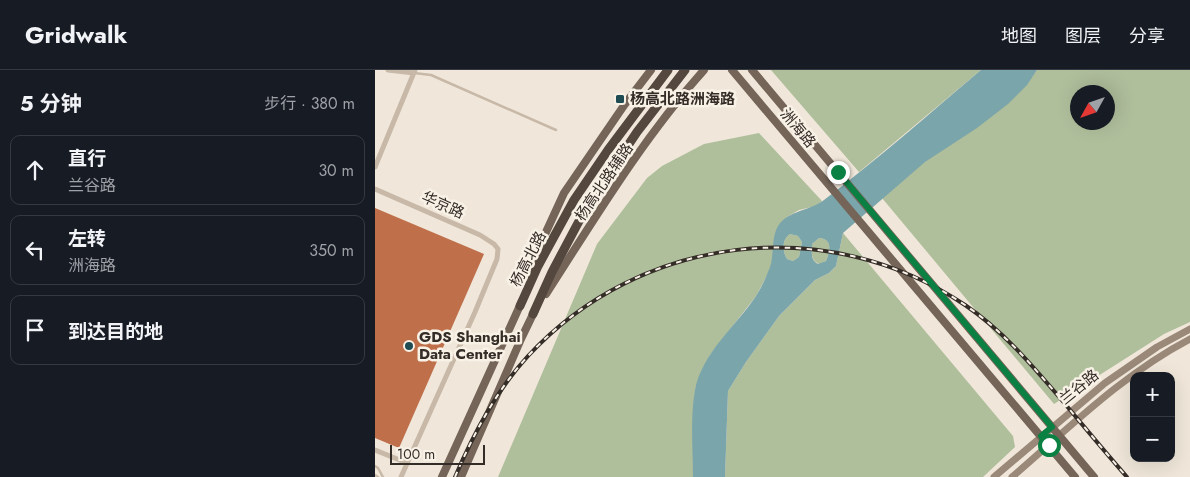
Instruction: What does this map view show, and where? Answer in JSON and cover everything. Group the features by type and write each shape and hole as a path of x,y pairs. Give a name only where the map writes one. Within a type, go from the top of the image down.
{"highway":[{"name":"杨高北路","path":"520,306 574,200 608,150 668,70"},
{"name":"杨高北路","path":"533,314 586,208 637,132 685,70"}],"main road":[{"name":"杨高北路辅路","path":"520,306 541,243 564,193 625,104 651,70"},
{"name":"杨高北路辅路","path":"533,314 597,215 654,133 704,70"},
{"name":"洲海路","path":"732,70 1075,477"},
{"name":"洲海路","path":"752,70 1094,477"},
{"name":"杨高北路","path":"442,477 520,306"},
{"name":"杨高北路","path":"461,477 533,314"}],"street":[{"path":"375,167 415,72 388,70"},
{"name":"华京路","path":"375,189 480,235 498,249 497,259 475,312 407,463"},
{"name":"兰谷路","path":"994,477 1105,383 1157,347 1190,329"},
{"name":"兰谷路","path":"1012,477 1125,379 1156,358 1190,339"},
{"path":"375,450 407,463 401,477"}],"lane":[{"path":"415,72 431,75 556,130"},
{"path":"375,466 383,477"}],"green space":[{"path":"771,70 981,70 859,172"},
{"path":"1037,70 1190,70 1190,322 1164,334 1054,404 882,198 909,174 986,120 1013,97"},
{"path":"759,133 822,201 816,206 799,210 787,217 774,240 770,270 756,296 711,354 703,368 695,390 693,477 498,477 597,244 647,178 662,166 704,144"},
{"path":"843,233 1013,436 1015,447 983,477 725,477 728,391 779,316 815,280 829,273 836,266"},
{"path":"790,234 798,236 802,242 799,257 793,261 787,259 784,249 785,239"},
{"path":"819,238 827,241 829,253 826,261 819,264 812,256 812,244"}],"water":[{"path":"981,70 1037,70 1027,85 1008,104 977,128 925,162 843,233 836,266 829,273 815,280 779,316 728,391 725,477 693,477 693,411 695,390 699,377 712,352 748,307 766,278 772,260 777,227 791,215 824,200","holes":["790,234 798,236 802,242 799,257 793,261 787,259 784,249 785,239","819,238 827,241 829,250 826,261 818,264 813,258 812,244"]}],"building":[{"name":"GDS Shanghai Data Center","path":"375,208 484,254 399,448 375,438"}],"railway":[{"path":"455,477 478,429 516,369 574,315 625,283 680,262 737,250 796,248 854,257 911,275 965,305 1004,336 1027,360 1127,477"}],"place":[{"name":"杨高北路洲海路","path":"620,99"},
{"name":"GDS Shanghai Data Center","path":"409,346"}],"route":[{"path":"838,172 1052,427 1041,436 1049,445"}]}
